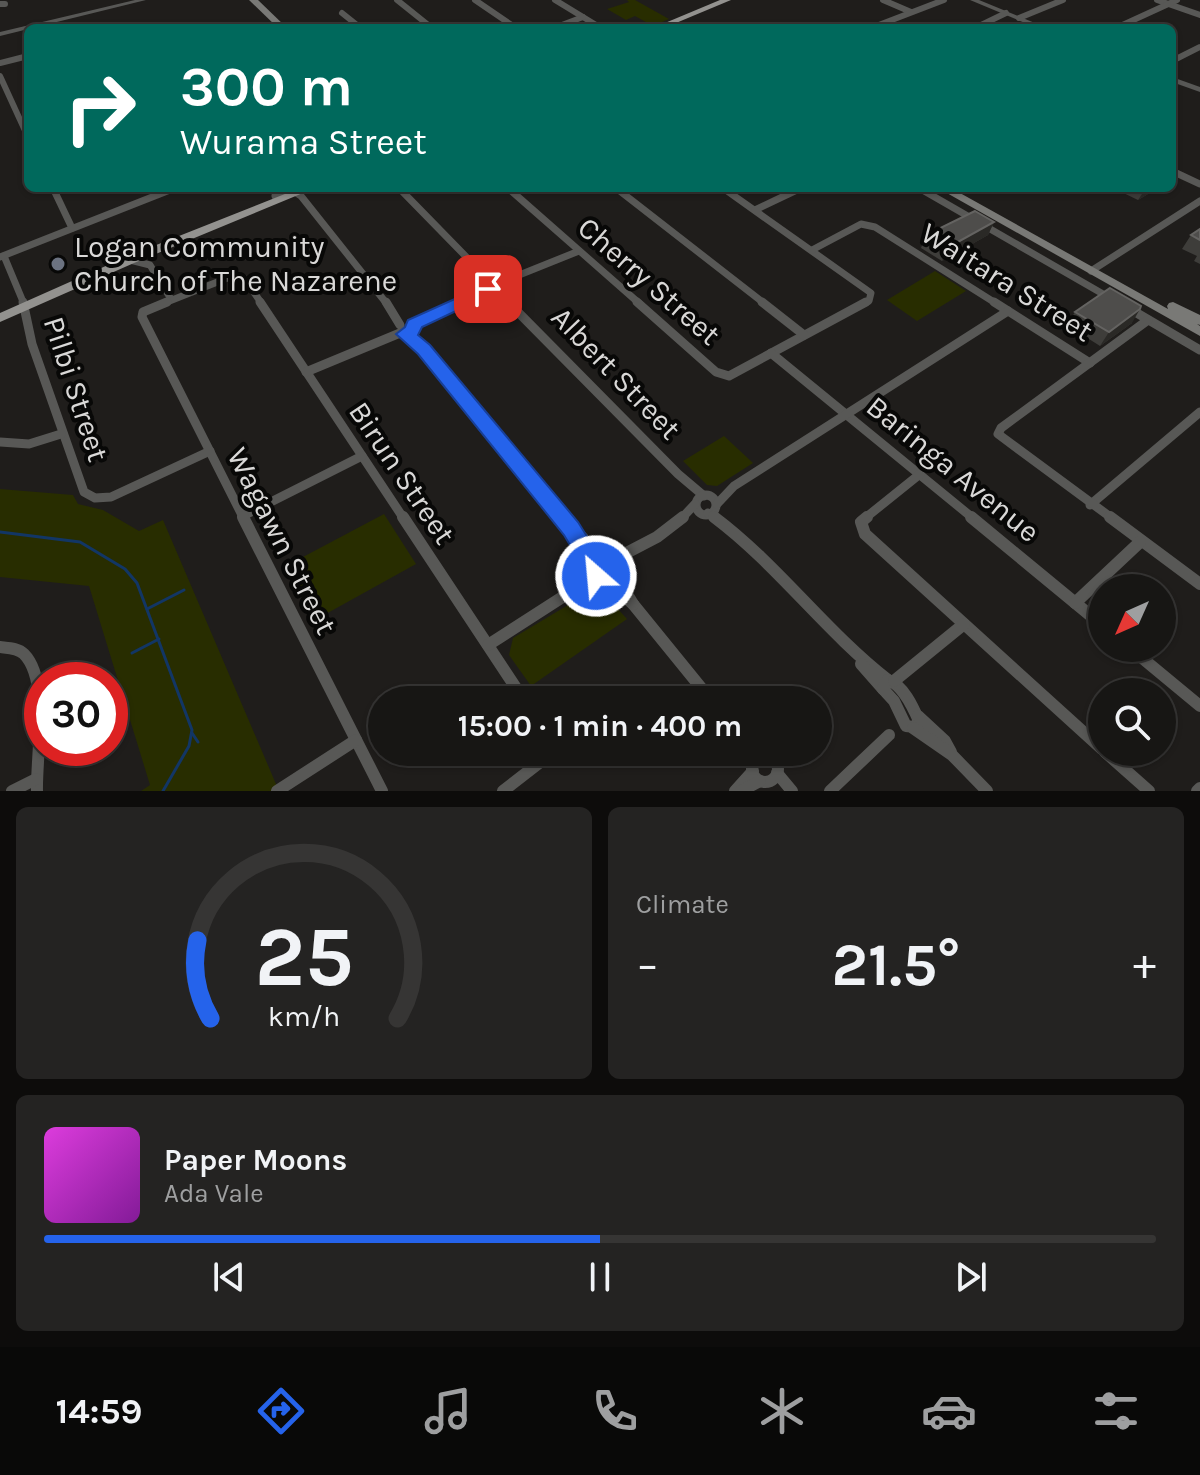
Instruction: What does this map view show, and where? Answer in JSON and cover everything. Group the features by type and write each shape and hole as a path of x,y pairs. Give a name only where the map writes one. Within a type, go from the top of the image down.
{"main road":[{"path":"253,0 279,24"},
{"path":"670,24 727,0"},
{"path":"689,24 742,0"},
{"path":"951,192 1200,323"},
{"path":"966,192 1096,268"},
{"path":"0,310 24,303 289,194"},
{"path":"0,318 24,303 289,194"}],"street":[{"path":"42,24 143,0"},
{"path":"397,0 427,24"},
{"path":"475,0 510,24"},
{"path":"555,0 594,24"},
{"path":"883,0 911,12"},
{"path":"881,24 944,0"},
{"path":"973,0 1033,24"},
{"path":"1019,18 1063,0"},
{"path":"1157,0 1200,15"},
{"path":"1125,24 1177,0"},
{"path":"342,13 356,24"},
{"path":"983,24 1006,13"},
{"path":"565,24 583,17"},
{"path":"0,34 24,28"},
{"path":"1176,59 1200,47"},
{"path":"0,63 24,57"},
{"path":"0,76 24,127"},
{"path":"1176,81 1200,90"},
{"path":"1176,173 1200,184"},
{"path":"55,192 72,228"},
{"path":"144,192 148,198"},
{"path":"2,257 164,192"},
{"name":"Albert Street","path":"403,192 857,658 891,684 896,706 910,722 952,755 987,791"},
{"name":"Cherry Street","path":"513,192 716,372 724,376 735,374 771,353"},
{"path":"621,192 804,335"},
{"path":"729,192 871,293 869,301 771,353"},
{"path":"755,210 793,192"},
{"path":"926,192 1200,350"},
{"path":"289,194 390,308 700,686"},
{"path":"1096,268 1200,201"},
{"name":"Waitara Street","path":"812,250 861,224 868,224 1090,363"},
{"path":"155,249 149,257 150,265 171,299"},
{"path":"306,372 579,251"},
{"name":"Pilbi Street","path":"2,257 24,303 32,344 61,434 84,492 95,498 111,497 210,451"},
{"path":"130,260 150,265"},
{"name":"Birun Street","path":"171,299 238,275 244,278 515,686"},
{"name":"Wagawn Street","path":"171,299 143,312 142,317 382,791"},
{"path":"488,645 1008,311"},
{"path":"1148,320 1001,428 998,434 1200,584"},
{"name":"Baringa Avenue","path":"771,353 1088,614"},
{"path":"1090,505 1198,416"},
{"path":"0,442 29,444 61,434"},
{"path":"243,516 362,456"},
{"path":"920,474 861,522 865,534 1088,736"},
{"path":"1075,603 1140,542"},
{"path":"891,684 964,624"},
{"path":"0,647 18,650 26,655 33,666 38,706 37,785 12,791"},
{"path":"1147,662 1200,706"},
{"path":"830,791 889,736 910,722"},
{"path":"277,791 356,740"},
{"path":"512,788 536,766"},
{"path":"1122,766 1149,791"},
{"path":"738,791 762,769 792,791"}],"green space":[{"path":"627,0 635,0 669,19 649,24 635,16 626,20 607,9 629,2"},
{"path":"935,271 966,291 917,321 887,300"},
{"path":"724,436 753,463 717,486 707,485 683,461"},
{"path":"0,489 73,495 78,504 103,510 139,531 163,520 279,791 141,791 150,785 128,713 128,662 112,662 89,586 0,577"},
{"path":"384,514 416,564 315,620 286,566"},
{"path":"598,587 627,619 531,686 509,655 513,638"}],"building":[{"path":"975,211 994,222 947,248 926,235"},
{"path":"1200,229 1200,240 1191,235"},
{"path":"1110,288 1141,306 1109,332 1075,312"}],"waterway":[{"path":"0,532 80,542 125,569 137,583 158,639"},
{"path":"147,609 184,590"},
{"path":"132,653 158,639"},
{"path":"158,639 192,730 189,746 163,791"},
{"path":"192,733 198,742"}],"place":[{"name":"Logan Community Church of The Nazarene","path":"58,264"}],"route":[{"path":"488,289 414,324 413,331 404,334 424,350 571,528 594,565 596,576"}]}
